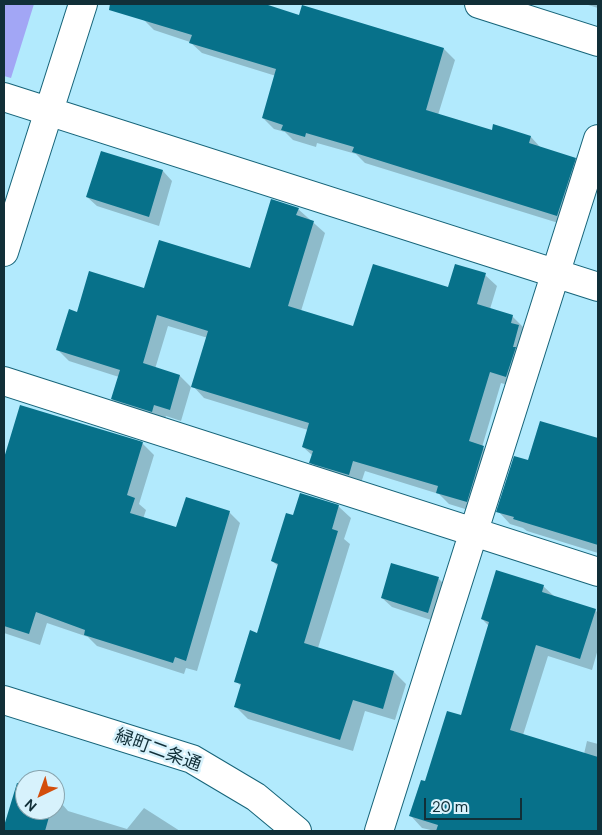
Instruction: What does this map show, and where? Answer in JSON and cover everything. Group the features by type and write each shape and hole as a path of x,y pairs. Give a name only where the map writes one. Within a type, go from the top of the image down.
{"street":[{"path":"4,252 83,4"},
{"path":"479,4 598,42"},
{"path":"4,96 598,287"},
{"path":"379,831 598,140"},
{"path":"4,382 598,572"},
{"name":"緑町二条通","path":"4,700 192,760 256,797 297,831"}],"shaded area":[{"path":"4,4 34,4 11,78 4,76"}],"building":[{"path":"110,4 265,4 299,15 302,5 444,48 426,110 492,130 493,124 531,136 529,143 576,158 557,216 352,152 354,147 306,133 305,137 281,130 283,125 262,118 276,69 189,43 192,35 109,10"},
{"path":"101,151 163,170 149,217 86,197"},
{"path":"271,199 299,208 296,215 314,221 288,306 353,326 373,264 448,287 455,264 486,273 477,304 513,315 511,323 519,325 513,347 516,347 506,377 490,372 469,441 484,446 467,502 436,493 438,486 353,461 349,475 309,463 313,451 302,447 309,423 191,387 208,331 157,315 143,363 180,375 170,410 154,405 152,412 111,399 120,370 56,350 69,309 77,312 89,271 144,288 159,240 250,268"},
{"path":"20,405 143,442 127,495 135,498 130,513 176,527 186,497 230,511 186,661 175,657 173,663 84,635 85,630 36,612 29,634 4,626 4,458"},
{"path":"540,421 598,438 598,545 496,512 514,456 528,460"},
{"path":"300,493 339,505 332,529 338,531 304,643 394,671 383,709 353,700 340,740 234,707 241,684 234,682 250,630 257,633 278,564 271,561 286,513 293,515"},
{"path":"391,563 439,577 428,613 381,598"},
{"path":"496,570 544,585 542,592 596,609 580,659 536,645 510,730 598,757 598,831 436,831 438,825 409,816 421,780 425,781 447,711 461,715 489,622 481,619"},
{"path":"15,790 15,820 48,820 45,831 4,831"}]}
